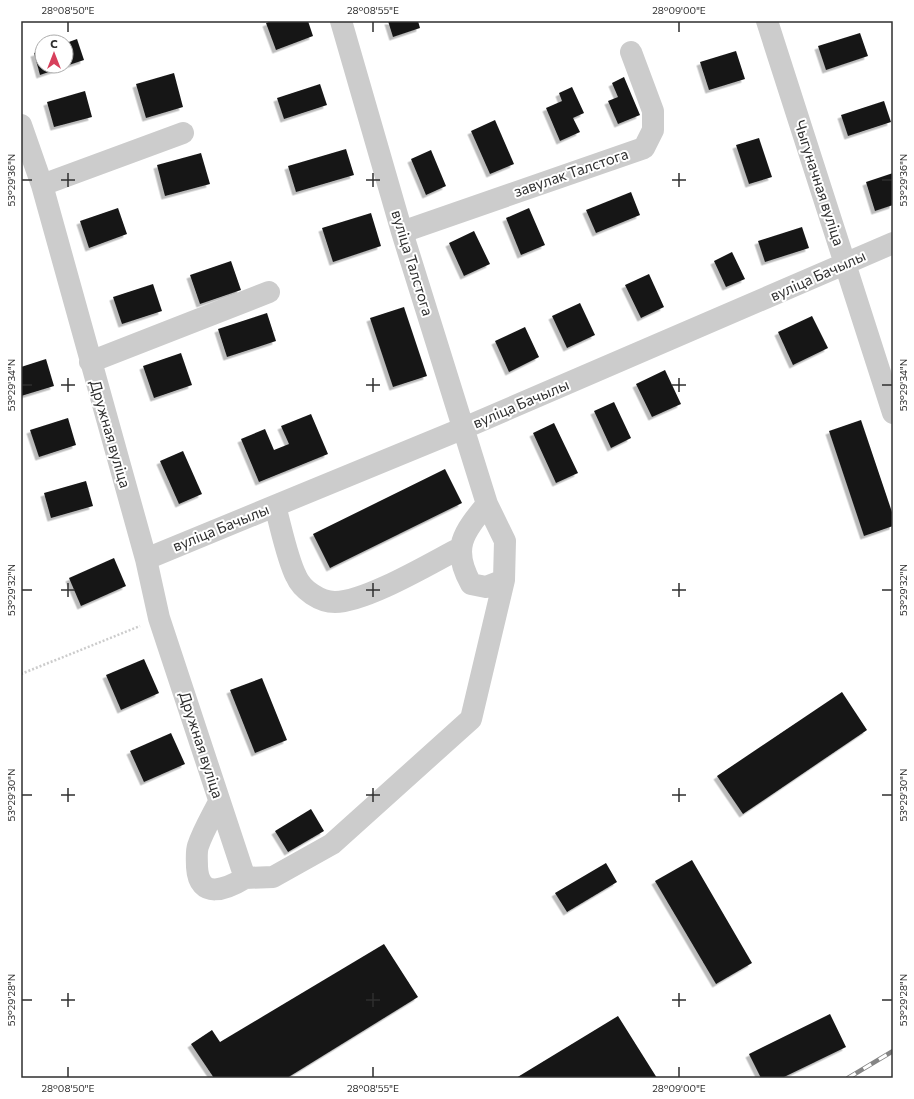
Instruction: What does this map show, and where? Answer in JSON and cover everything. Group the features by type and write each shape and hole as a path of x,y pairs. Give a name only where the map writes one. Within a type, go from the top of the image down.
{"street":[{"name":"вуліца Талстога","path":"341,21 402,232 487,504"},
{"name":"Чыгуначная вуліца","path":"767,21 893,413"},
{"name":"завулак Талстога","path":"402,232 644,148 653,130 653,111 632,52"},
{"name":"Дружная вуліца","path":"21,125 42,185 146,559 158,618 245,878"},
{"path":"42,185 182,133"},
{"name":"вуліца Бачылы","path":"146,559 464,428 893,243"},
{"path":"90,362 269,292"},
{"path":"220,802 197,848 198,871 202,884 208,888 218,890 245,878 272,877 332,844 471,719 504,580 505,541 487,504 468,527 460,548 462,568 471,584 486,587 504,580"},
{"path":"275,506 296,577 310,594 334,602 361,597 399,580 460,548"}],"path":[{"path":"21,674 158,618"}],"building":[{"path":"271,21 308,21 313,36 276,50 266,23"},
{"path":"388,21 418,21 420,28 393,37"},
{"path":"860,33 868,56 826,70 818,46"},
{"path":"77,39 84,60 74,63 74,40"},
{"path":"736,51 745,79 709,90 700,62"},
{"path":"174,73 183,107 146,118 136,84"},
{"path":"624,77 640,115 618,124 608,101 618,97 612,83"},
{"path":"320,84 327,105 284,119 277,98"},
{"path":"572,87 584,113 573,118 580,132 560,141 546,108 562,101 559,93"},
{"path":"85,91 92,117 54,127 47,102"},
{"path":"884,101 891,122 848,136 841,115"},
{"path":"495,120 514,164 490,174 471,131"},
{"path":"759,138 772,177 749,184 736,145"},
{"path":"346,149 354,175 296,192 288,166"},
{"path":"431,150 446,186 426,195 411,159"},
{"path":"201,153 210,184 165,196 157,165"},
{"path":"893,173 893,205 875,211 866,182"},
{"path":"631,192 640,215 596,233 586,210"},
{"path":"118,208 127,234 89,248 80,221"},
{"path":"529,208 545,245 521,255 506,218"},
{"path":"371,213 381,246 333,262 322,228"},
{"path":"802,227 809,248 765,262 758,241"},
{"path":"474,231 490,264 464,276 449,243"},
{"path":"732,252 745,279 726,287 714,261"},
{"path":"231,261 241,290 200,304 190,275"},
{"path":"649,274 664,307 641,318 625,285"},
{"path":"153,284 162,311 122,324 113,297"},
{"path":"580,303 595,335 567,348 552,316"},
{"path":"404,307 427,376 393,387 370,318"},
{"path":"267,313 276,341 227,357 218,329"},
{"path":"812,316 828,348 793,365 778,332"},
{"path":"525,327 539,357 509,372 495,341"},
{"path":"181,353 192,385 154,398 143,366"},
{"path":"46,359 54,386 21,396 21,367"},
{"path":"665,370 681,404 652,417 636,384"},
{"path":"614,402 631,438 611,448 594,411"},
{"path":"311,414 328,454 259,482 241,439 265,429 274,450 289,444 281,426"},
{"path":"68,418 76,445 39,457 30,430"},
{"path":"861,420 893,515 893,526 864,536 829,431"},
{"path":"554,423 578,473 556,483 533,433"},
{"path":"183,451 202,494 179,504 160,461"},
{"path":"445,469 462,503 330,568 313,534"},
{"path":"86,481 93,506 51,518 44,493"},
{"path":"114,558 126,586 81,606 69,578"},
{"path":"144,659 159,693 121,710 106,675"},
{"path":"262,678 287,740 255,753 230,690"},
{"path":"842,692 867,730 743,814 717,776"},
{"path":"171,733 185,764 144,782 130,751"},
{"path":"311,809 324,831 288,852 275,831"},
{"path":"692,860 752,963 716,984 655,881"},
{"path":"606,863 617,882 567,912 555,893"},
{"path":"384,944 418,997 287,1078 214,1078 191,1044 212,1030 220,1042"},
{"path":"830,1014 846,1047 782,1078 761,1078 749,1054"},
{"path":"618,1016 657,1078 516,1078"}],"railway":[{"path":"848,1078 893,1051"}]}
